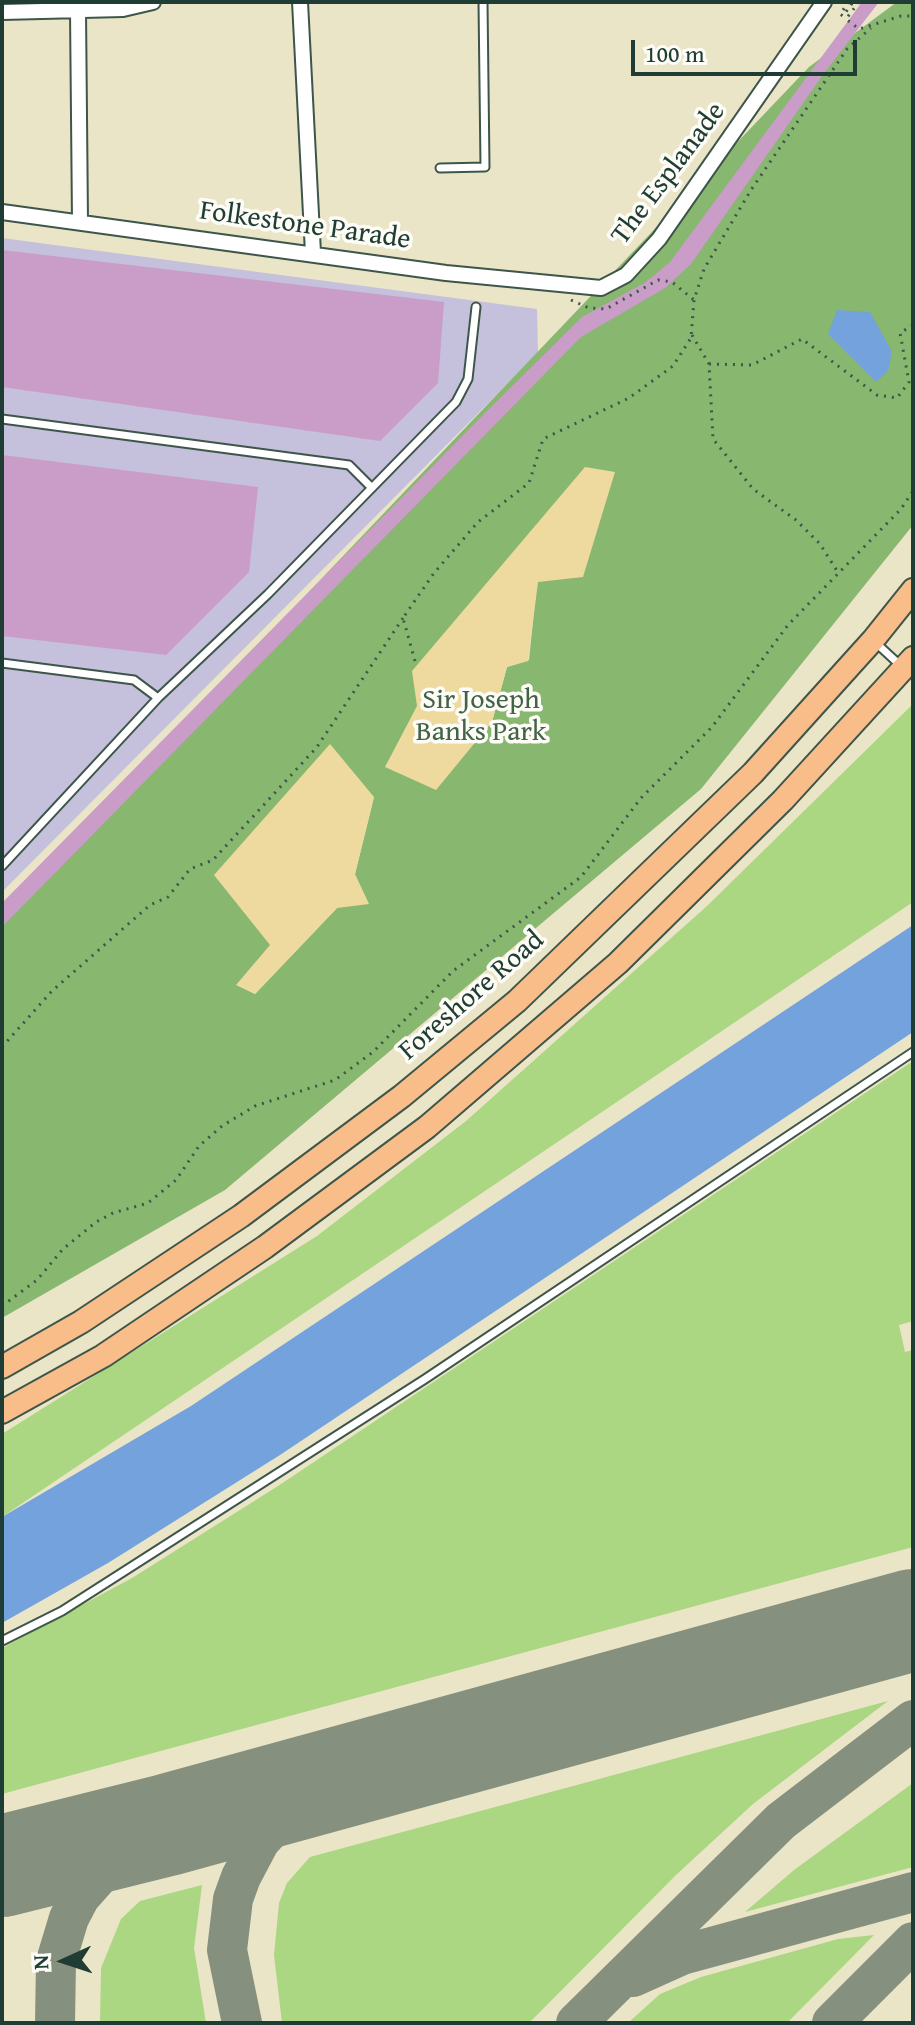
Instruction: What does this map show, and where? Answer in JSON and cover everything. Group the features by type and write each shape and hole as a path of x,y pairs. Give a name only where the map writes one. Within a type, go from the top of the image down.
{"main road":[{"name":"Foreshore Road","path":"2,1367 81,1322 241,1216 402,1096 517,1001 753,773 873,640 913,590"},
{"path":"2,1412 103,1356 265,1247 427,1127 618,963 783,800 909,664"}],"street":[{"path":"2,12 135,8 153,2"},
{"path":"300,2 313,253"},
{"name":"The Esplanade","path":"601,288 626,275 659,239 824,2"},
{"path":"78,11 80,221"},
{"name":"Folkestone Parade","path":"2,212 446,273 601,288"}],"lane":[{"path":"440,168 485,167 483,2"},
{"path":"2,866 158,698 268,594 465,391 476,307"},
{"path":"2,419 349,465 371,487"},
{"path":"873,640 909,664"},
{"path":"2,663 134,680 158,698"},
{"path":"2,1641 62,1611 425,1379 913,1052"}],"path":[{"path":"854,2 846,19 859,29 871,28 901,16 913,16"},
{"path":"2,1047 74,972 150,905 168,897 190,869 213,860 317,747 434,573 478,522 529,483 543,439 629,398 673,366 692,334 694,300 704,269 751,190 847,49 871,28"},
{"path":"597,309 606,309 658,280 672,282 694,300"},
{"path":"634,285 637,292"},
{"path":"709,364 752,365 802,339 877,395 897,398 909,382 900,333 913,325"},
{"path":"692,334 709,364 713,439 753,489 796,520 820,544 839,574"},
{"path":"2,1306 37,1280 63,1249 96,1222 113,1213 148,1203 176,1180 199,1146 222,1126 255,1106 335,1080 373,1052 453,971 581,877 641,798 712,727 762,656 901,509 913,491"},
{"path":"403,618 415,661"}],"shaded area":[{"path":"2,238 537,309 538,353 2,892"}],"green space":[{"name":"Sir Joseph Banks Park","path":"897,2 913,2 913,525 701,789 225,1190 2,1318 2,914 809,67","holes":["614,472 537,582 529,660 507,667 492,722 386,767 418,706","374,797 355,874 337,908 255,994 237,985 271,945"]},
{"path":"913,704 913,902 2,1517 2,1434 317,1236 466,1121 707,906"},
{"path":"913,1061 913,1321 899,1325 905,1352 913,1350 913,1547 2,1794 2,1648 132,1578 278,1486"},
{"path":"888,1701 753,1804 676,1875 529,2023 282,2023 274,1955 279,1903 287,1883 310,1857"},
{"path":"913,1783 913,1867 745,1912 794,1870"},
{"path":"202,1885 194,1948 206,2023 100,2023 101,1968 121,1919 140,1901"},
{"path":"874,1935 787,2023 628,2023 660,1994 701,1977 838,1939"}],"sand":[{"path":"585,467 615,472 583,577 538,582 528,661 507,667 492,722 436,790 385,767 417,706 412,671"},
{"path":"330,744 374,797 355,874 369,904 337,908 255,994 236,985 270,945 214,875"}],"water":[{"path":"837,310 870,312 892,352 888,371 876,382 828,334"},
{"path":"913,925 913,1032 280,1455 108,1563 2,1623 2,1517 191,1406"}],"building":[{"path":"862,2 879,2 822,76 691,264 665,288 581,337 2,927 2,903 488,410 582,317 646,282 670,262"},
{"path":"2,250 444,302 438,383 380,441 2,387"},
{"path":"2,455 258,487 249,572 166,655 2,636"}],"taxiway":[{"path":"871,1631 913,1620"},
{"path":"576,2023 781,1821 913,1720"},
{"path":"242,2023 227,1950 233,1899 241,1877 260,1841 291,1807 325,1786 351,1775"},
{"path":"55,2023 56,1961 69,1918 80,1897 120,1852 167,1825"},
{"path":"633,1977 682,1955 913,1892"},
{"path":"832,2023 913,1942"}],"runway":[{"path":"2,1866 167,1825 913,1620"}]}
